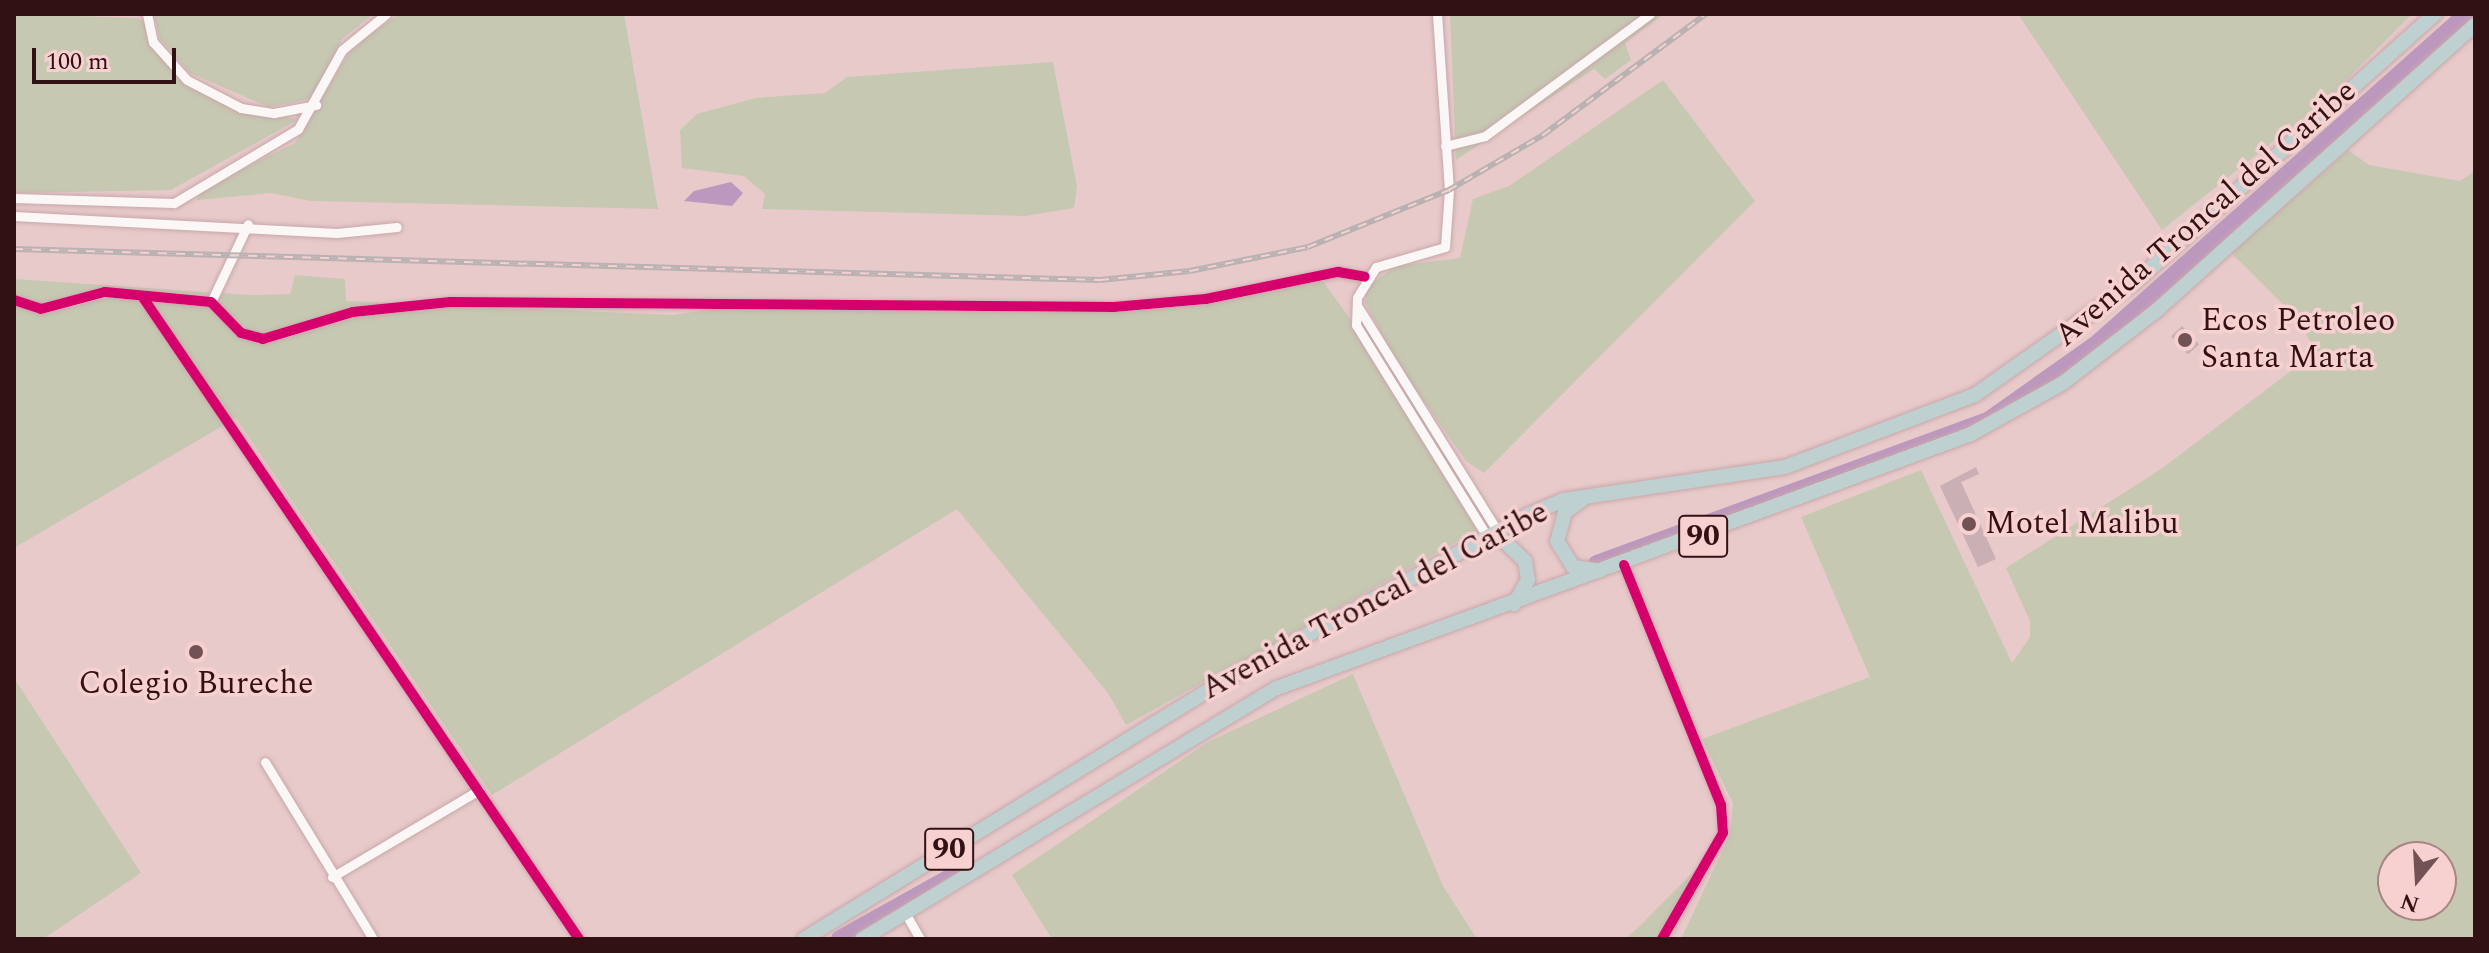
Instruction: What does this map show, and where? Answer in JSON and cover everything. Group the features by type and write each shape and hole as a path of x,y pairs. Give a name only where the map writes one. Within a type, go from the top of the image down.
{"highway":[{"name":"Avenida Troncal del Caribe","path":"804,939 1226,679 1487,535 1590,496 1785,467 1975,395 2134,283 2435,14"},
{"name":"Avenida Troncal del Caribe","path":"862,939 1277,688 1624,565 1971,434 2063,383 2157,310 2475,25"},
{"path":"1590,496 1558,526 1562,556 1588,572 1624,565"},
{"path":"1487,535 1504,541 1525,561 1528,580 1513,604"}],"street":[{"path":"147,14 153,42 187,80 241,108 274,113 316,105"},
{"path":"14,198 174,203 298,129 316,105 342,50 386,14"},
{"path":"1437,14 1445,146 1445,247 1376,267 1365,277 1358,307 1487,535"},
{"path":"1445,146 1485,136 1650,14"},
{"path":"14,216 248,224 337,233 397,227"},
{"path":"211,302 248,224"},
{"path":"14,300 41,309 95,293 211,302 241,333 263,339 353,312 450,302 1114,307 1206,299 1338,272 1365,277"},
{"path":"144,299 579,939"},
{"path":"1624,565 1721,805 1723,833 1662,939"},
{"path":"265,762 332,877 373,939"},
{"path":"332,877 479,790"},
{"path":"904,911 920,939"}],"green space":[{"path":"14,14 138,18 146,23 147,41 183,78 249,113 299,119 171,190 14,193"},
{"path":"154,14 373,14 342,39 314,98 269,107 190,73 160,39"},
{"path":"399,14 624,14 658,209 311,201 271,193 197,200 200,190 295,143 352,48"},
{"path":"1450,14 1664,14 1625,43 1631,60 1605,79 1594,69 1456,160"},
{"path":"2018,14 2412,14 2329,97 2162,230"},
{"path":"1053,62 1077,186 1074,208 1025,216 762,209 765,194 744,176 682,168 680,130 697,114 756,98 825,93 847,77"},
{"path":"1663,80 1755,201 1484,473 1466,461 1395,360 1365,302 1367,288 1395,266 1460,258 1473,199 1509,186"},
{"path":"2348,150 2369,165 2460,181 2475,171 2475,939 1681,939 1730,835 1733,803 1702,739 1870,677 1801,517 1921,470 2012,663 2030,637 2030,621 2006,568 2161,469 2316,352 2297,318 2231,253"},
{"path":"295,275 345,279 346,301 673,315 740,305 1152,310 1322,280 1449,455 1478,530 1126,725 1108,693 957,509 492,795 236,418 14,548 14,279 250,295 290,294"},
{"path":"1353,674 1443,886 1477,939 1052,939 1012,875 1208,742"},
{"path":"14,678 141,873 43,939 14,939"},
{"path":"1698,867 1663,939 1624,939 1639,927"}],"shaded area":[{"path":"731,182 743,193 732,206 684,201 694,191"}],"building":[{"name":"Ecos Petroleo Santa Marta","path":"2182,326 2199,344 2188,355 2171,336"},
{"name":"Motel Malibu","path":"1976,467 1979,474 1961,482 1996,559 1978,567 1940,486"}],"waterway":[{"path":"1597,564 1988,421 2098,343 2467,14"},
{"path":"840,939 962,871"}],"railway":[{"path":"14,249 1100,280 1190,271 1308,247 1449,190 1543,135 1706,14"}],"cycle path":[{"path":"14,300 41,309 105,292 211,302 241,333 263,339 353,312 450,302 1114,307 1206,299 1338,272 1365,277"},
{"path":"144,299 579,939"},
{"path":"1624,565 1721,805 1723,833 1662,939"}],"place":[{"name":"Ecos Petroleo Santa Marta","path":"2185,340"},
{"name":"Motel Malibu","path":"1969,524"},
{"name":"Colegio Bureche","path":"196,652"}]}
